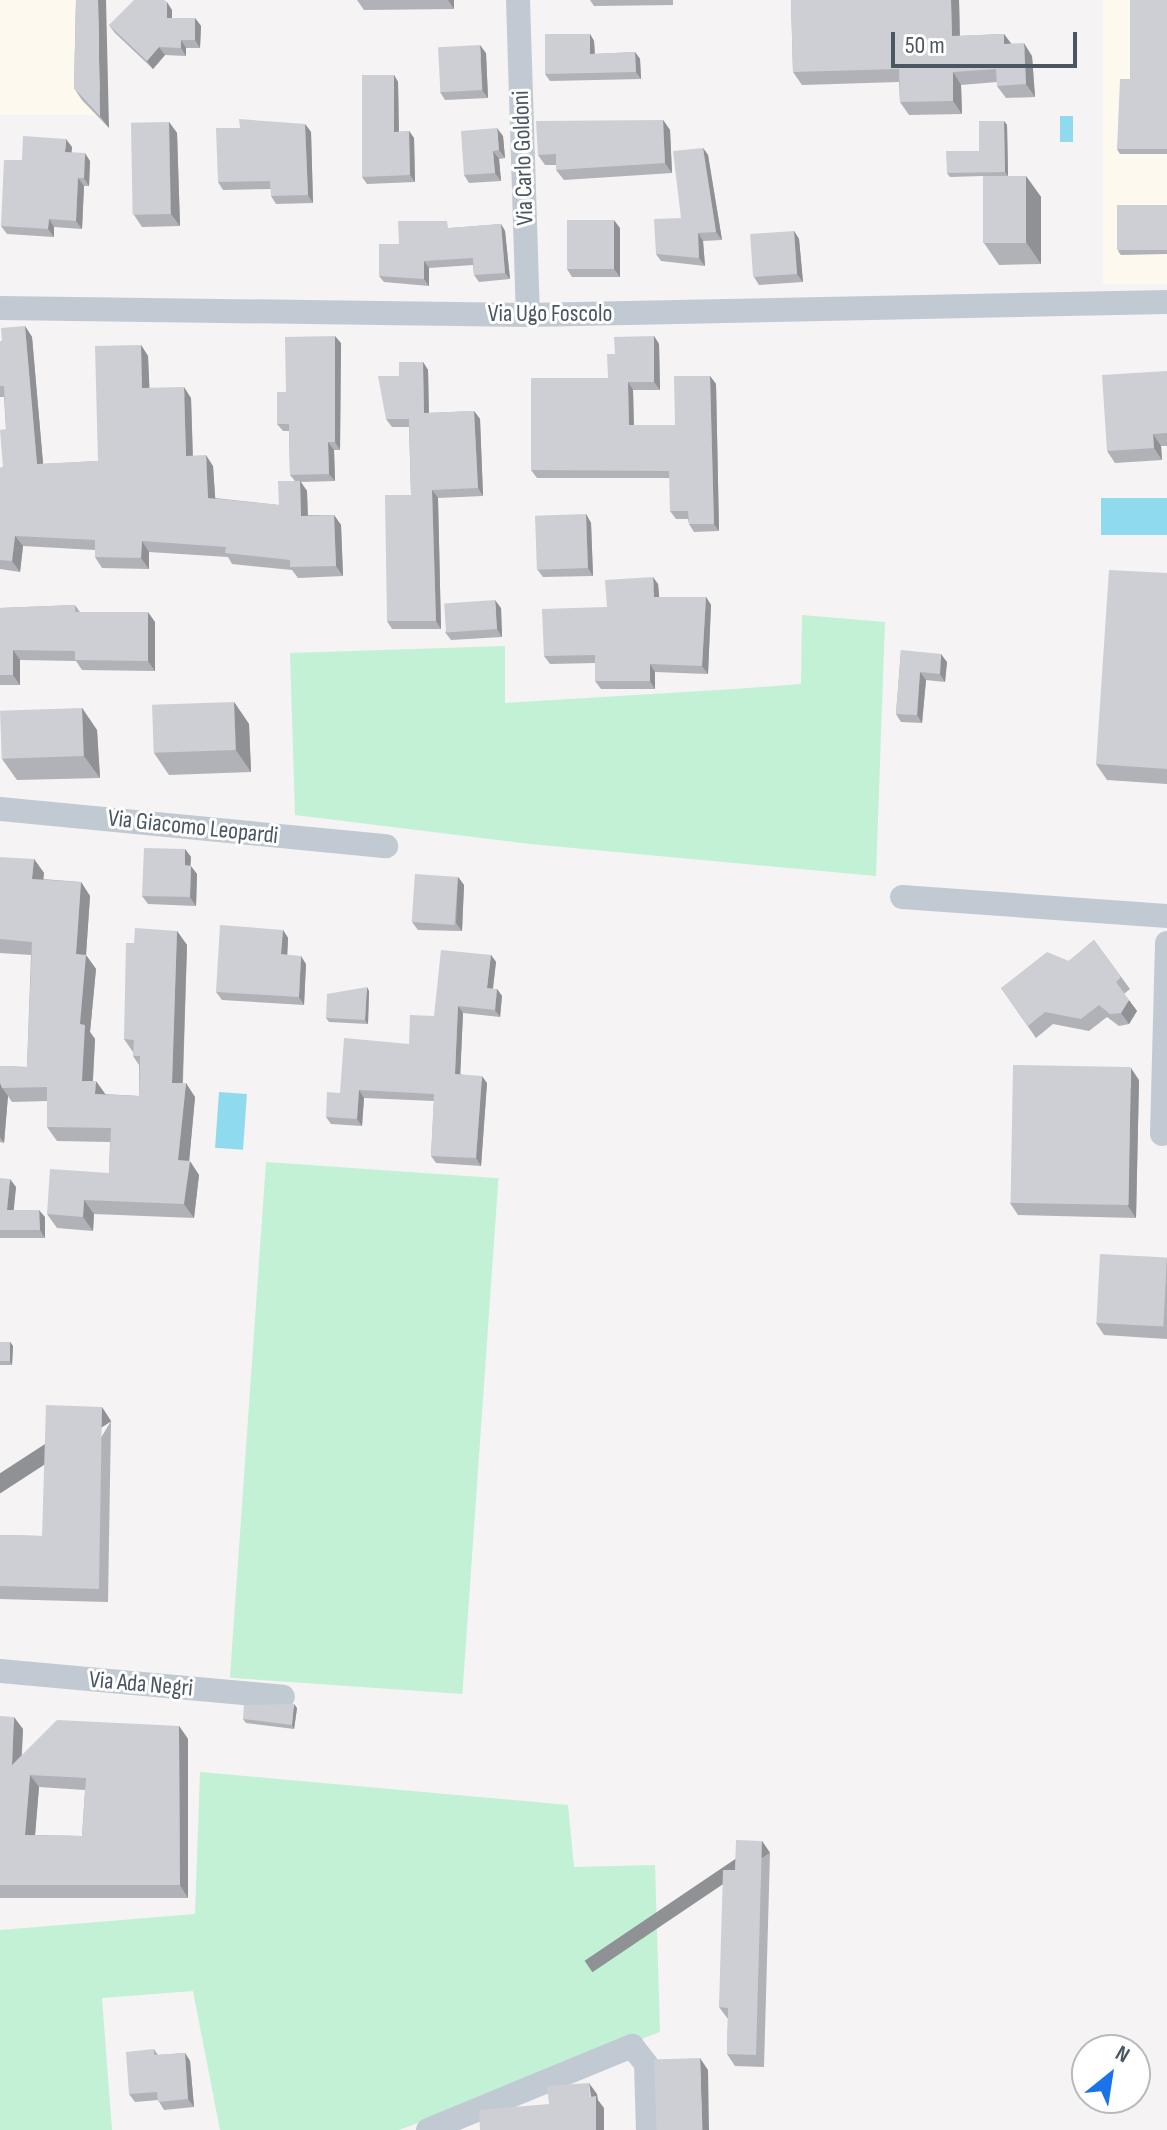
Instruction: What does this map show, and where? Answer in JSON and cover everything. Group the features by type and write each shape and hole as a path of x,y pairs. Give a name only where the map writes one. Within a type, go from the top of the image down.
{"street":[{"name":"Via Carlo Goldoni","path":"518,0 528,315"},
{"name":"Via Ugo Foscolo","path":"0,308 528,315 1167,302"},
{"name":"Via Giacomo Leopardi","path":"0,809 386,846"},
{"path":"902,897 1167,916"},
{"path":"1162,1134 1167,943"},
{"name":"Via Ada Negri","path":"0,1671 283,1697"},
{"path":"428,2130 632,2046 646,2064 648,2130"}],"shaded area":[{"path":"0,0 106,0 106,115 0,115"},
{"path":"1103,0 1167,0 1167,284 1103,284"}],"green space":[{"path":"802,615 885,622 876,876 530,844 295,815 290,653 505,646 505,703 734,689 801,684"},
{"path":"266,1162 498,1178 462,1694 230,1678"},
{"path":"200,1772 568,1805 574,1867 655,1865 660,2032 399,2130 220,2130 193,1991 102,1998 112,2130 0,2130 0,1930 195,1914"}],"water":[{"path":"1060,116 1073,116 1073,142 1060,142"},
{"path":"1101,498 1167,498 1167,535 1101,535"},
{"path":"219,1092 247,1094 243,1150 215,1148"}],"building":[{"path":"76,0 98,0 100,116 74,88"},
{"path":"134,0 164,0 167,2 167,18 195,18 195,40 181,40 181,48 159,47 147,61 109,25"},
{"path":"791,0 951,0 952,36 1004,34 1004,44 1024,43 1026,84 997,86 996,69 953,72 953,101 900,102 899,69 793,72"},
{"path":"1130,0 1167,0 1167,149 1117,149 1120,79 1130,79"},
{"path":"545,34 590,34 590,54 635,52 636,72 545,74"},
{"path":"480,45 482,90 440,92 438,47"},
{"path":"362,75 394,75 394,132 409,131 410,175 362,177"},
{"path":"239,119 305,124 308,195 271,196 270,181 218,182 216,128 240,128"},
{"path":"663,120 665,163 556,170 556,154 538,155 536,121"},
{"path":"979,121 1004,121 1005,172 947,173 946,151 979,151"},
{"path":"169,122 171,214 133,215 131,123"},
{"path":"497,128 499,150 493,151 495,173 464,175 461,131"},
{"path":"23,136 66,139 65,152 85,153 84,178 78,178 76,221 49,219 48,229 1,226 4,160 22,160"},
{"path":"703,148 716,232 698,233 699,258 656,254 654,219 681,218 673,151"},
{"path":"983,176 1026,176 1026,243 983,243"},
{"path":"1117,205 1167,205 1167,250 1117,250"},
{"path":"567,220 614,220 614,269 567,269"},
{"path":"398,221 447,221 448,228 501,224 505,273 474,275 473,258 424,261 424,279 379,276 379,244 399,244"},
{"path":"794,231 797,274 753,277 750,234"},
{"path":"25,326 37,464 98,461 95,346 141,345 142,388 184,387 186,456 206,455 208,498 279,505 278,481 300,481 301,516 334,515 336,566 290,567 290,560 225,553 226,547 142,541 141,558 95,557 95,540 15,536 12,561 0,560 0,468 3,467 0,430 6,429 4,386 0,386 1,328"},
{"path":"335,336 335,442 328,442 329,474 290,475 289,424 277,424 277,392 286,392 285,337"},
{"path":"654,336 654,382 628,382 629,425 675,425 674,376 710,376 714,524 689,524 688,511 670,511 669,471 531,470 531,378 608,378 607,354 615,354 614,337"},
{"path":"399,362 423,362 424,413 474,411 478,488 432,490 436,621 387,621 385,495 411,495 409,419 386,419 378,376 399,376"},
{"path":"1167,371 1167,433 1153,434 1154,448 1107,451 1102,375"},
{"path":"586,514 588,568 537,570 535,516"},
{"path":"1109,570 1167,573 1167,769 1096,764"},
{"path":"653,577 654,597 706,597 702,666 650,664 650,681 595,681 595,655 544,656 542,609 607,607 605,580"},
{"path":"495,600 497,629 446,632 444,604"},
{"path":"75,605 75,612 148,612 148,661 75,660 75,651 13,650 13,675 0,675 0,608"},
{"path":"901,650 941,654 940,674 920,672 917,715 896,714"},
{"path":"234,702 236,750 154,753 152,705"},
{"path":"82,708 84,756 2,759 0,711"},
{"path":"144,848 185,849 185,865 191,866 190,897 142,896"},
{"path":"0,857 34,859 32,879 81,882 76,954 86,955 80,1024 85,1025 82,1081 96,1081 95,1094 139,1096 140,1056 133,1056 134,1040 124,1039 126,943 134,943 135,928 177,931 172,1083 186,1083 178,1160 190,1161 184,1204 84,1200 83,1217 47,1214 50,1169 109,1173 111,1128 47,1127 47,1087 2,1088 0,1066 27,1067 32,942 0,939"},
{"path":"415,874 458,877 455,925 412,922"},
{"path":"220,925 283,930 281,954 301,956 299,997 216,992"},
{"path":"1094,940 1121,977 1116,982 1129,1000 1121,1013 1110,1014 1099,1005 1081,1019 1045,1012 1028,1026 1001,988 1047,952 1069,961"},
{"path":"441,950 491,955 487,988 497,989 495,1010 458,1006 455,1074 482,1076 476,1158 431,1156 434,1094 359,1090 357,1119 326,1117 327,1092 340,1093 344,1038 409,1044 410,1015 434,1016"},
{"path":"367,987 365,1020 326,1018 327,994"},
{"path":"1013,1065 1131,1067 1129,1205 1011,1203"},
{"path":"0,1178 10,1179 7,1210 39,1210 40,1230 0,1230"},
{"path":"1100,1254 1167,1258 1163,1326 1096,1323"},
{"path":"0,1342 10,1342 10,1361 0,1361"},
{"path":"46,1405 102,1407 99,1589 0,1586 0,1535 42,1536"},
{"path":"294,1704 292,1725 243,1719 244,1705"},
{"path":"0,1716 14,1717 12,1765 57,1720 179,1726 180,1885 0,1885","holes":["30,1775 86,1778 82,1836 25,1835"]},
{"path":"736,1840 762,1841 756,2055 727,2054 728,2008 719,2007 723,1870 735,1870"},
{"path":"154,2049 154,2055 185,2053 188,2099 158,2102 157,2092 129,2094 126,2052"},
{"path":"700,2058 703,2130 656,2130 654,2060"},
{"path":"589,2083 590,2097 596,2096 596,2130 480,2130 479,2110 549,2104 547,2086"}]}
